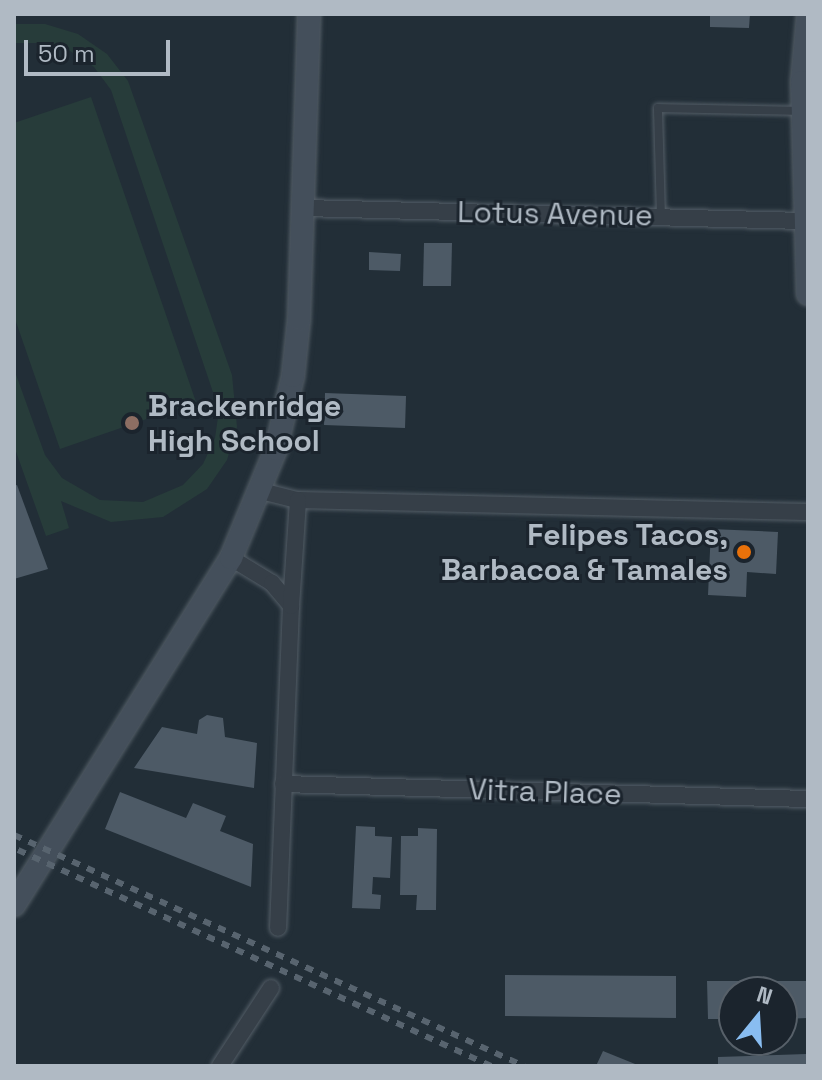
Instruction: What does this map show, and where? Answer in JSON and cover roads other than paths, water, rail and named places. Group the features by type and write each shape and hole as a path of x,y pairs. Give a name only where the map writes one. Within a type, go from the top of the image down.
{"main road":[{"path":"14,905 231,558 261,491 293,376 304,208 309,14"},
{"path":"808,16 803,111 808,294"}],"street":[{"name":"Lotus Avenue","path":"304,208 661,217 806,234"},
{"path":"261,491 298,500 808,512"},
{"path":"278,928 298,500"},
{"path":"231,558 272,583 291,606"},
{"name":"Vitra Place","path":"283,784 808,799"},
{"path":"220,1066 271,988"}],"lane":[{"path":"661,217 658,108 803,111"}],"railway":[{"path":"14,835 524,1066"},
{"path":"18,850 491,1066"}],"place":[{"name":"Brackenridge High School","path":"132,423"},
{"name":"Felipes Tacos, Barbacoa & Tamales","path":"744,552"}]}
